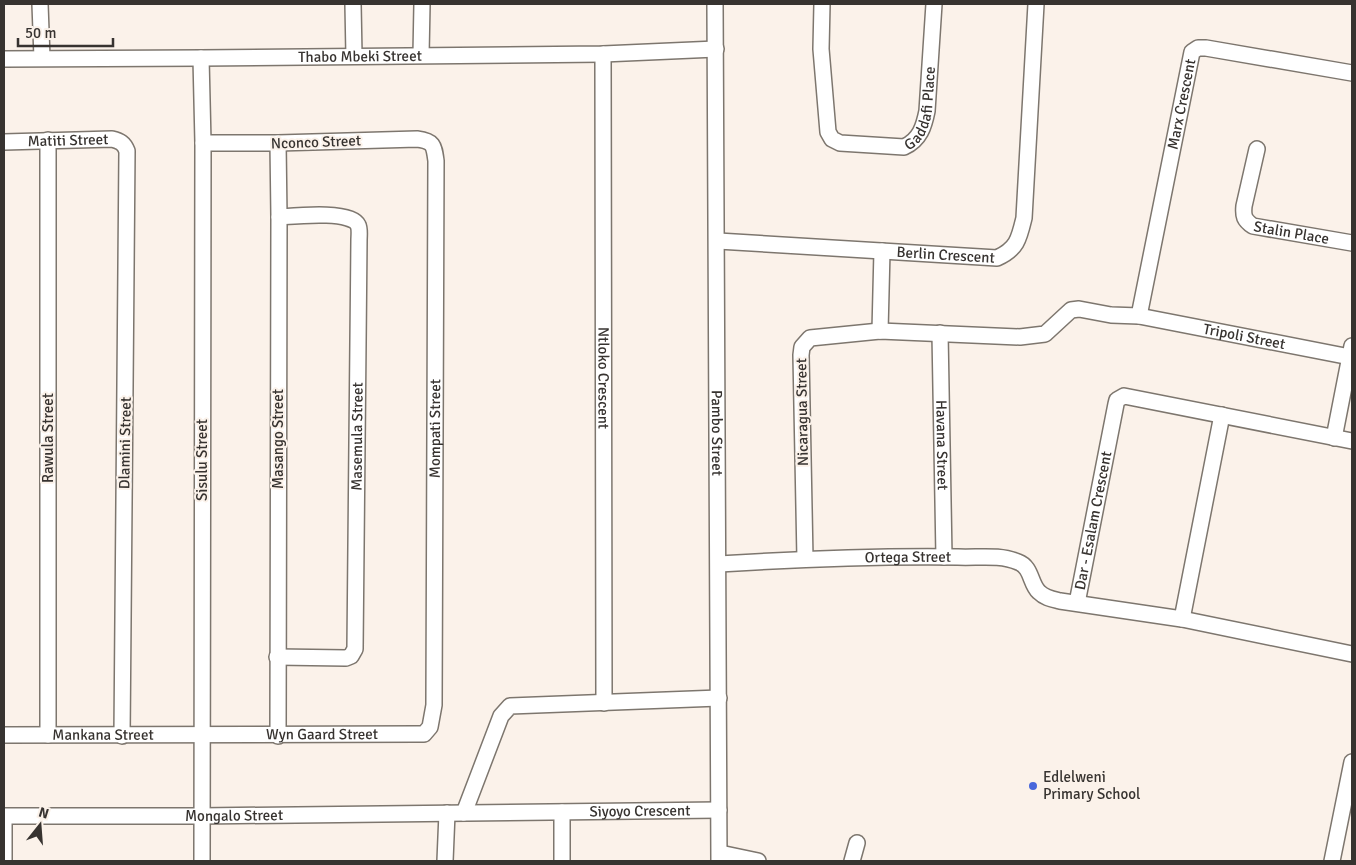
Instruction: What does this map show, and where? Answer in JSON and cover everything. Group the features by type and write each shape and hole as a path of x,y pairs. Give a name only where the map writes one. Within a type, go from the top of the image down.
{"street":[{"path":"40,4 42,58"},
{"path":"353,4 354,56"},
{"path":"421,55 422,4"},
{"name":"Pambo Street","path":"715,4 718,241 719,857"},
{"name":"Gaddafi Place","path":"822,4 821,49 828,132 832,139 840,143 904,147 912,144 924,127 927,111 934,4"},
{"name":"Berlin Crescent","path":"718,241 996,258 1011,251 1015,245 1024,218 1036,4"},
{"name":"Marx Crescent","path":"1139,316 1192,52 1198,48 1206,48 1352,72"},
{"name":"Thabo Mbeki Street","path":"4,59 603,54 716,49"},
{"name":"Ntloko Crescent","path":"603,54 604,702"},
{"name":"Sisulu Street","path":"201,58 202,735 200,816 202,861"},
{"name":"Matiti Street","path":"4,142 112,139 119,140 125,145 127,151"},
{"name":"Nconco Street","path":"202,143 418,139 428,141"},
{"name":"Rawula Street","path":"48,140 48,735"},
{"name":"Mompati Street","path":"428,141 434,147 436,161 434,705 432,719"},
{"name":"Masango Street","path":"278,143 278,736"},
{"name":"Stalin Place","path":"1257,149 1244,206 1243,215 1246,221 1252,226 1352,243"},
{"name":"Dlamini Street","path":"122,736 127,151"},
{"name":"Masemula Street","path":"277,657 346,658 351,656 355,649 359,240 358,225 353,219 347,217 331,215 279,217"},
{"path":"880,331 882,251"},
{"name":"Tripoli Street","path":"940,333 1020,337 1041,336 1050,331 1065,313 1074,309 1111,315 1139,316 1351,352"},
{"name":"Nicaragua Street","path":"805,559 802,347 810,338 818,336 880,331 940,333"},
{"name":"Havana Street","path":"940,333 944,557"},
{"path":"1334,438 1351,352"},
{"name":"Dar - Esalam Crescent","path":"1352,441 1124,396 1117,400 1077,603 1182,619 1352,654"},
{"path":"1182,619 1222,416"},
{"name":"Ortega Street","path":"719,564 805,559 1006,558 1020,562 1029,571 1038,591 1045,597 1077,603"},
{"path":"464,813 501,716 510,706 719,698"},
{"name":"Wyn Gaard Street","path":"202,735 424,734 430,726 432,719"},
{"name":"Mankana Street","path":"4,735 202,735"},
{"path":"1332,861 1352,762"},
{"name":"Siyoyo Crescent","path":"464,813 719,810"},
{"path":"562,812 562,861"},
{"path":"446,861 447,813"},
{"name":"Mongalo Street","path":"4,816 464,813"},
{"path":"4,816 4,861"},
{"path":"852,861 857,843"},
{"path":"719,857 758,861"}],"place":[{"name":"Edlelweni Primary School","path":"1033,786"}]}
